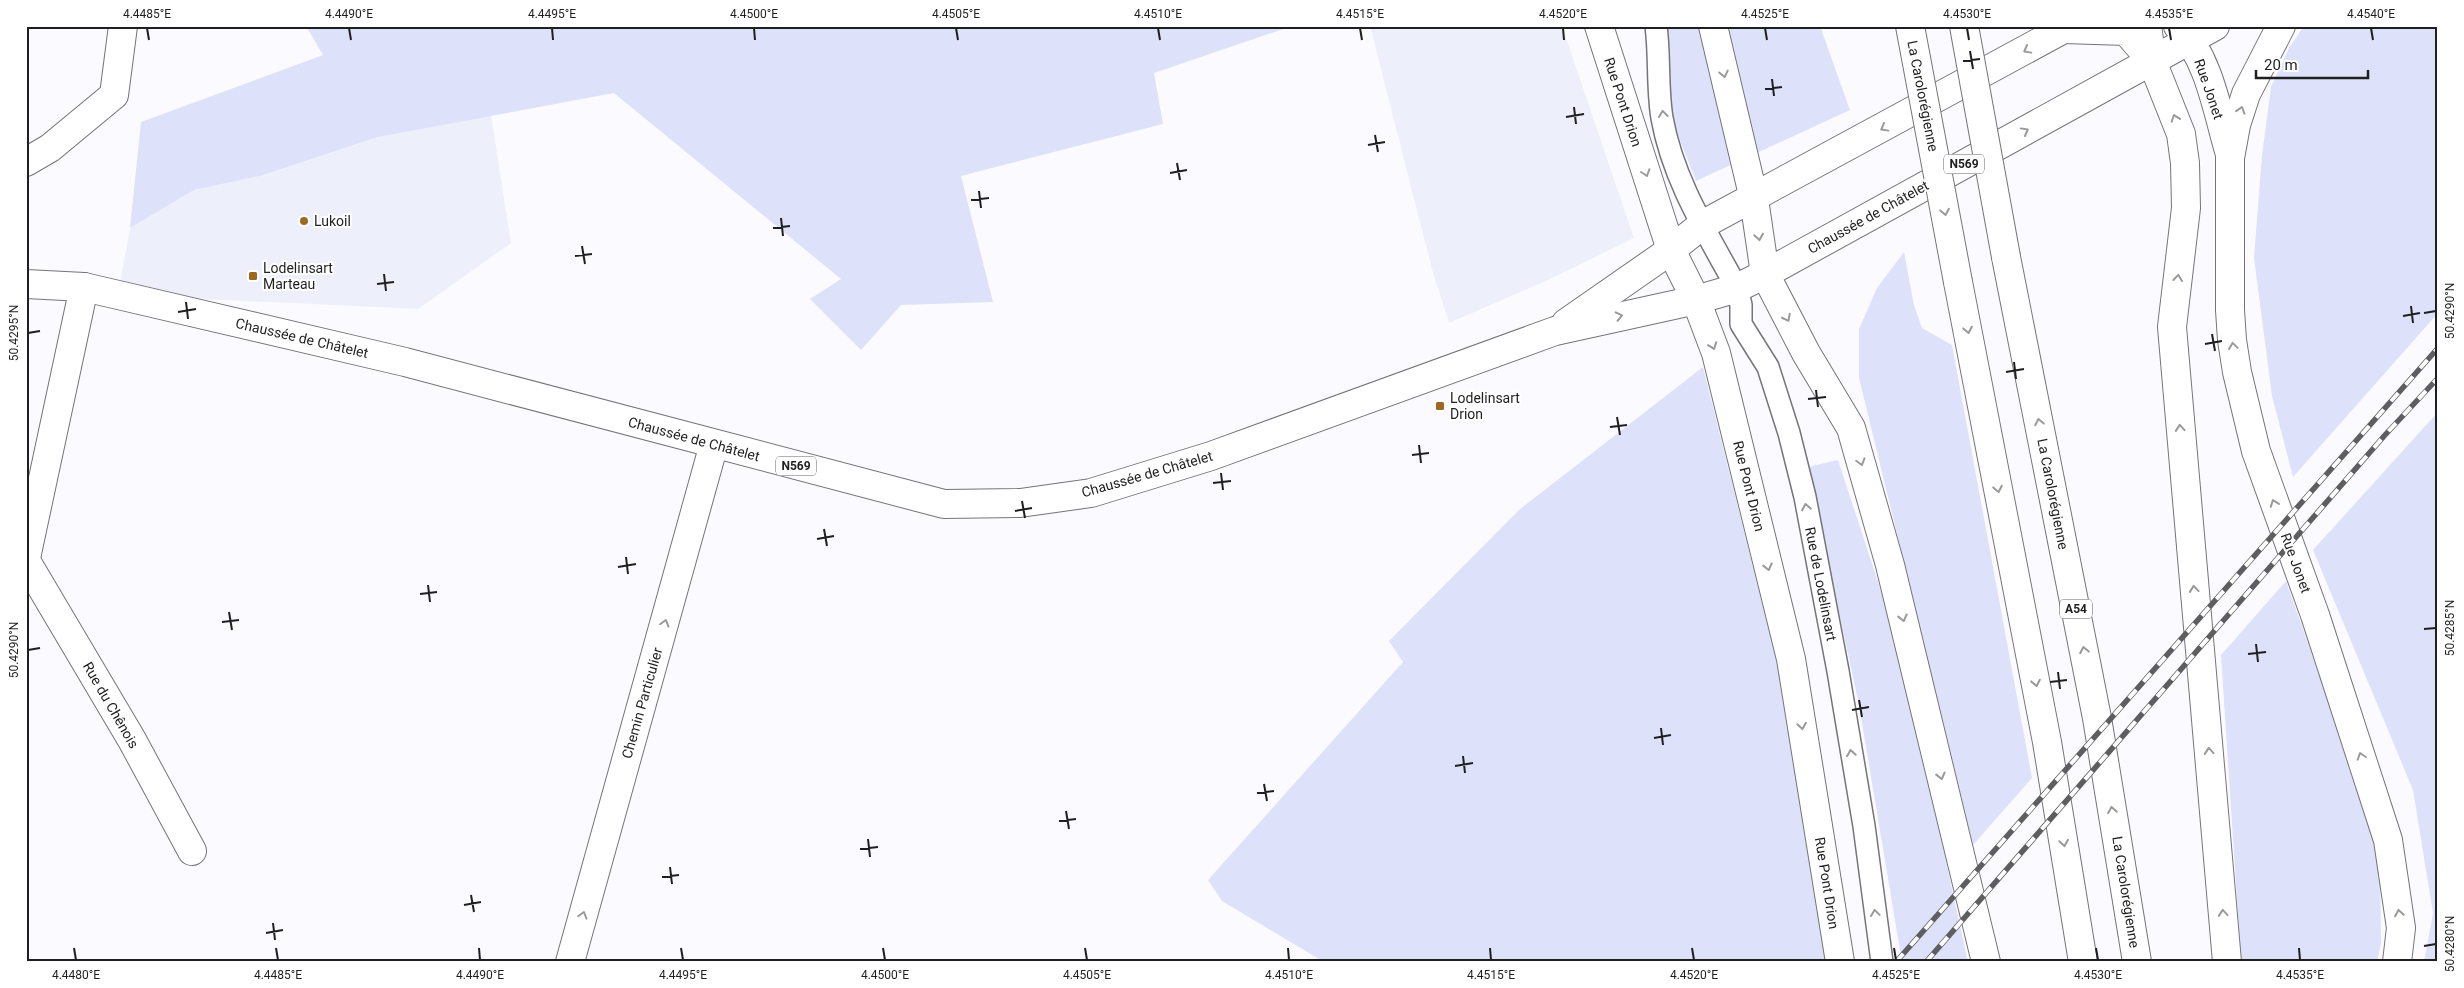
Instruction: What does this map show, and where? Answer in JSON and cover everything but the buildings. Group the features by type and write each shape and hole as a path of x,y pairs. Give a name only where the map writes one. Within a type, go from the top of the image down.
{"main road":[{"path":"26,162 50,148 114,95 123,26"},
{"name":"Rue Pont Drion","path":"1599,26 1671,250 1696,300 1716,353 1791,659 1840,962"},
{"path":"1713,26 1737,135 1754,199 1765,274 1806,353 1851,428 1890,565 1986,962"},
{"name":"La Carolorégienne","path":"1910,26 2047,742 2083,962"},
{"name":"La Carolorégienne","path":"1964,26 2006,257 2097,718 2137,962"},
{"path":"2147,26 2152,61 2180,134 2185,163 2186,208 2172,327 2227,962"},
{"name":"Chaussée de Châtelet","path":"26,284 84,287 405,362 944,504 1020,503 1091,492 1212,456 1555,331 1696,300 1737,288 2152,61 2185,33 2216,26"},
{"name":"Rue Jonet","path":"2281,26 2246,94 2236,125 2230,158 2230,310 2237,372 2256,451 2315,615 2388,840 2401,928 2397,962"},
{"path":"2067,28 2126,31 2152,61"},
{"name":"Chaussée de Châtelet","path":"1555,331 1671,250 1702,225 1754,199 2067,28"},
{"name":"Rue Jonet","path":"2185,33 2211,90 2230,158"},
{"name":"Rue du Chênois","path":"84,287 26,559 132,740 192,851"},
{"name":"Chemin Particulier","path":"570,962 714,444"}],"lane":[{"path":"1656,26 1660,53 1662,117 1681,186 1702,225"},
{"name":"Rue de Lodelinsart","path":"1702,225 1737,288 1741,305 1740,324 1768,367 1788,432 1804,497 1856,778 1882,962"}],"shaded area":[{"path":"306,26 1292,26 1154,73 1163,124 961,176 993,302 901,305 861,350 810,299 841,279 614,93 378,137 260,176 194,190 130,228 141,122 323,55"},
{"path":"1370,26 1562,26 1634,238 1548,280 1449,323 1433,273"},
{"path":"1661,26 1820,26 1850,110 1696,181 1661,92"},
{"path":"2304,26 2438,26 2438,313 2293,477 2272,396 2254,258 2262,155 2271,87 2289,48"},
{"path":"491,115 511,243 418,309 118,295 130,228 194,190 260,176 378,137"},
{"path":"1904,252 1914,305 1922,328 1952,345 2032,778 1973,845 1859,378 1859,329 1877,288"},
{"path":"1703,367 1818,828 1827,962 1324,962 1222,901 1208,880 1403,662 1389,641 1520,509"},
{"path":"2438,412 2438,962 2424,962 2433,913 2413,790 2313,550"},
{"path":"1838,460 1899,646 1968,962 1902,962 1859,705 1808,467"},
{"path":"2286,581 2364,803 2380,859 2381,943 2377,962 2241,962 2221,655"}],"railway":[{"path":"1896,962 2438,348"},
{"path":"1926,962 2385,435 2438,378"}],"place":[{"name":"Lukoil","path":"304,221"},
{"name":"Lodelinsart Marteau","path":"253,276"},
{"name":"Lodelinsart Drion","path":"1440,406"}]}
